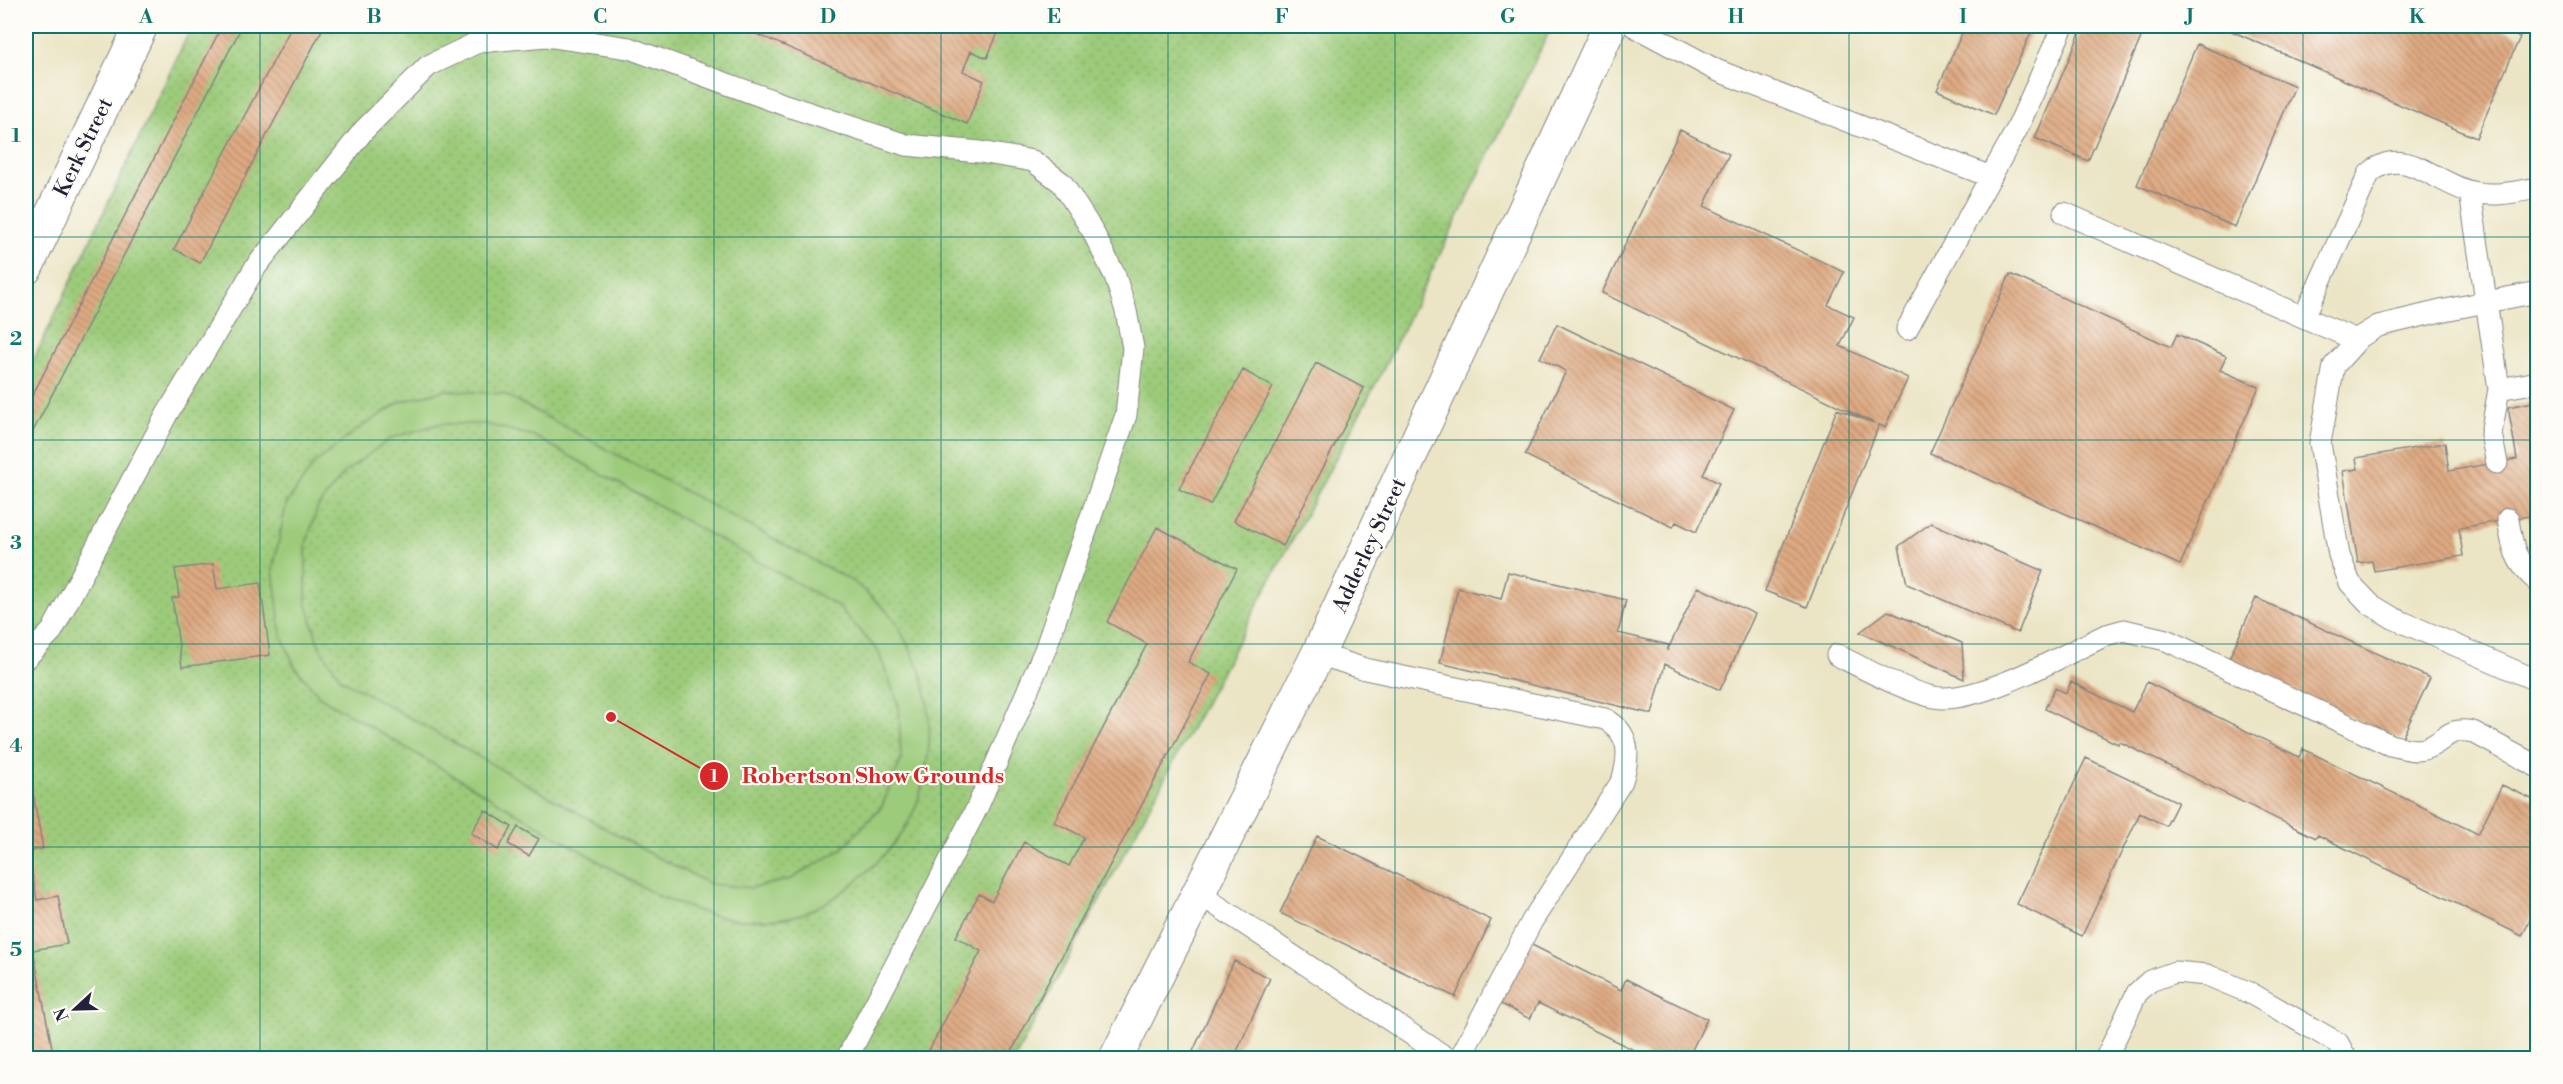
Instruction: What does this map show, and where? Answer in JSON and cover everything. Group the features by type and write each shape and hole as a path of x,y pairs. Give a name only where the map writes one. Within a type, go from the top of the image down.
{"street":[{"name":"Kerk Street","path":"26,268 141,26"},
{"name":"Adderley Street","path":"1116,1059 1318,654 1610,26"}],"lane":[{"path":"1634,26 1716,70 1991,177"},
{"path":"1908,329 2017,129 2063,26"},
{"path":"26,658 52,631 167,414 255,268 364,130 428,66 478,42 547,36 629,48 785,105 906,145 981,152 1033,161 1062,183 1092,230 1115,276 1126,311 1133,348 1126,415 1044,650 977,808 847,1059"},
{"path":"2304,317 2369,174 2378,166 2396,161 2470,192 2497,195 2538,188"},
{"path":"2470,192 2499,389 2491,434 2497,463"},
{"path":"2064,213 2356,340"},
{"path":"2538,292 2378,326 2356,340 2334,366 2320,443 2339,555 2350,583 2370,604 2393,618 2538,681"},
{"path":"2499,389 2538,382"},
{"path":"2508,519 2513,552 2526,572 2538,582"},
{"path":"1837,655 1899,685 1942,698 1983,692 2106,635 2124,630 2166,640 2390,745 2422,751 2450,732 2462,730 2473,732 2538,767"},
{"path":"1318,654 1365,669 1605,719 1616,725 1626,745 1628,760 1622,780 1532,921 1460,1059"},
{"path":"1198,893 1447,1059"},
{"path":"2106,1059 2137,993 2150,981 2175,972 2207,975 2250,993 2338,1042 2346,1059"}],"green space":[{"path":"192,26 1552,26 1382,372 1015,1058 26,1058 26,376"},
{"path":"446,390 504,394 854,582 882,607 899,628 920,671 926,693 929,725 928,758 916,806 897,839 883,856 867,872 832,899 798,915 775,919 740,920 703,912 656,895 320,697 295,667 281,634 273,569 286,505 314,464 358,429 400,402","holes":["439,424 485,424 534,436 838,606 878,651 899,706 901,760 882,806 842,849 791,879 752,888 710,884 651,854 341,679 319,646 306,602 306,544 318,506 345,472 391,438"]}],"building":[{"path":"222,26 242,26 26,445 26,408"},
{"path":"292,26 324,26 200,263 174,249"},
{"path":"738,26 1001,26 987,58 971,51 963,71 984,81 967,124"},
{"path":"1965,26 2034,26 1994,115 1937,90"},
{"path":"2083,26 2146,26 2088,161 2035,138"},
{"path":"2220,26 2494,26 2520,37 2476,138"},
{"path":"2197,44 2295,86 2235,227 2137,185"},
{"path":"1680,130 1729,154 1704,206 1844,272 1828,305 1854,317 1840,346 1908,378 1885,427 1879,425 1807,607 1765,591 1837,409 1874,423 1602,293"},
{"path":"2010,274 2171,347 2177,334 2226,356 2220,370 2259,387 2180,565 1930,453"},
{"path":"1557,324 1734,410 1703,475 1719,483 1696,532 1676,522 1673,527 1525,455 1566,371 1540,358"},
{"path":"1316,363 1364,388 1283,546 1234,521"},
{"path":"1243,370 1273,387 1210,505 1179,489"},
{"path":"2538,401 2538,560 2529,516 2459,528 2463,556 2374,571 2372,561 2358,563 2343,471 2358,469 2356,458 2445,443 2449,471 2517,459 2508,407"},
{"path":"1931,523 2043,571 2018,633 1907,584 1899,546"},
{"path":"1157,527 1237,569 1188,662 1211,674 1008,1058 925,1058 981,951 956,937 979,894 992,901 1024,842 1069,866 1084,837 1054,822 1147,644 1107,622"},
{"path":"213,564 217,589 260,583 270,655 182,667 172,598 179,597 175,569"},
{"path":"1508,572 1626,600 1618,633 1669,645 1667,651 1698,587 1755,614 1720,690 1665,664 1652,714 1440,663 1458,588 1501,599"},
{"path":"2256,598 2430,678 2401,740 2228,661"},
{"path":"1888,611 1962,643 1964,679 1860,632"},
{"path":"2071,682 2132,712 2147,682 2299,757 2303,749 2478,834 2502,785 2538,802 2538,904 2522,936 2318,835 2316,838 2120,742 2118,744 2045,709 2055,688 2066,693"},
{"path":"2086,758 2178,802 2166,826 2140,813 2082,936 2017,904"},
{"path":"32,788 43,849 26,852 26,790"},
{"path":"485,810 512,827 498,850 471,833"},
{"path":"518,827 539,839 529,856 508,844"},
{"path":"1317,836 1491,920 1455,997 1280,913"},
{"path":"29,857 37,900 58,896 67,944 33,950 54,1058 26,1058 26,858"},
{"path":"1526,942 1621,990 1626,979 1707,1019 1688,1058 1650,1058 1538,1003 1530,1019 1497,1002"},
{"path":"1234,961 1270,978 1234,1058 1190,1058"}],"place":[{"name":"Robertson Show Grounds","path":"611,717"}]}
